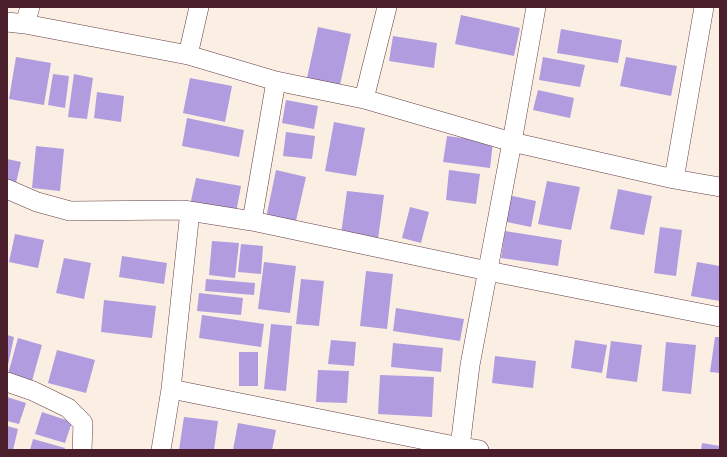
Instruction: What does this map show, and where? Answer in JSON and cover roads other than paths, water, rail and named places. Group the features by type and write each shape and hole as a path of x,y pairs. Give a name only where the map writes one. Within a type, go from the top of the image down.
{"street":[{"path":"188,56 200,7"},
{"path":"364,99 387,7"},
{"path":"460,446 470,365 536,7"},
{"path":"674,179 704,7"},
{"path":"21,18 188,56 276,81 364,99 512,142 674,179 720,187"},
{"path":"252,221 276,81"},
{"path":"8,191 37,202 70,211 183,210 252,221 488,271 720,317"},
{"path":"161,450 171,389 190,211"},
{"path":"7,382 33,391 68,408 83,423 82,450"},
{"path":"171,389 479,450"}]}
